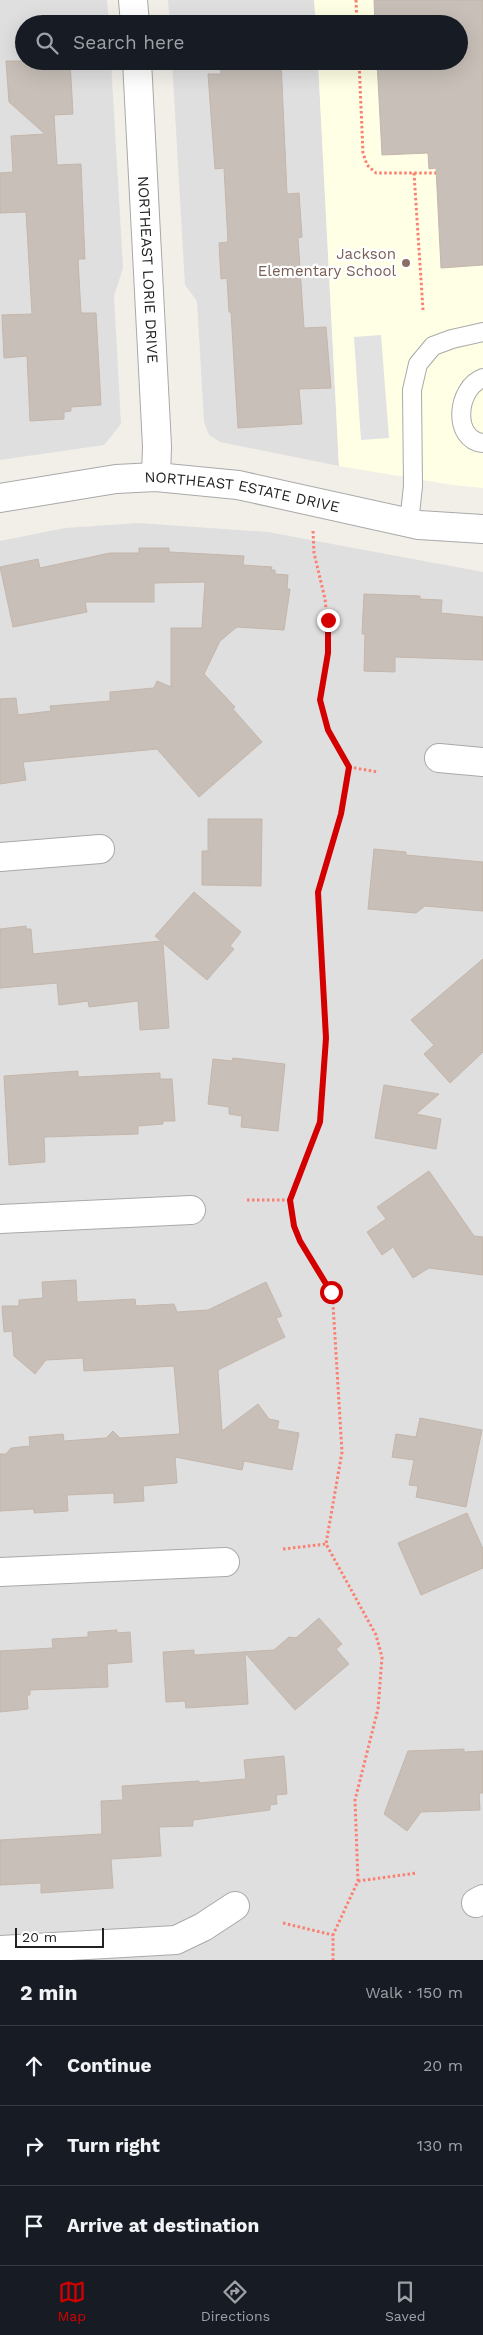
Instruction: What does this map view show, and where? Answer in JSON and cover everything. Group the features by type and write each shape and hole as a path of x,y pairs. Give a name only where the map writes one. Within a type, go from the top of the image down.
{"street":[{"path":"133,0 134,15"},
{"name":"NORTHEAST LORIE DRIVE","path":"137,70 155,416 156,477"},
{"name":"NORTHEAST ESTATE DRIVE","path":"0,498 116,479 156,477 238,485 409,523 483,529"},
{"path":"439,758 483,762"},
{"path":"0,857 100,849"},
{"path":"0,1219 191,1210"},
{"path":"0,1572 225,1562"},
{"path":"0,1950 176,1940 203,1927 235,1906"}],"lane":[{"path":"409,523 413,486 412,390 418,364 433,346 452,339 483,332"},
{"path":"483,378 477,380 466,392 461,407 467,435 472,440 483,443"}],"path":[{"path":"356,0 357,15"},
{"path":"359,70 363,153 367,165 376,173 436,173"},
{"path":"414,173 423,310"},
{"path":"313,531 314,553 325,599 329,639 320,700 328,730 349,767 341,814 318,892 326,1038 320,1122 290,1200 294,1226 300,1241 331,1292 335,1318 342,1452 326,1544 376,1635 382,1657 376,1717 355,1800 358,1881 333,1935 333,1960"},
{"path":"349,767 378,772"},
{"path":"248,1200 290,1200"},
{"path":"282,1549 326,1544"},
{"path":"358,1881 379,1876 417,1873"},
{"path":"283,1923 333,1935"}],"shaded area":[{"path":"0,0 107,0 108,15 15,15 15,70 112,70 123,268 114,296 121,424 104,445 0,460"},
{"path":"168,0 314,0 315,15 169,15"},
{"name":"Jackson Elementary School","path":"314,0 483,0 483,488 453,485 339,466 318,70 468,70 468,15 315,15"},
{"path":"173,70 318,70 339,466 220,442 209,435 204,422 197,301 185,285"},
{"path":"381,335 389,438 361,440 354,337"},
{"path":"139,523 268,532 483,572 483,1960 0,1960 0,541 65,528"}],"building":[{"path":"374,0 483,0 483,265 441,268 436,168 429,169 428,153 382,155 377,70 468,70 468,15 375,15"},
{"path":"6,61 15,61 15,70 71,70 73,114 54,115 57,165 81,164 85,259 78,259 81,313 96,313 101,405 71,407 71,411 64,412 64,419 30,421 27,356 4,358 2,315 32,314 26,212 0,213 0,173 13,172 11,136 45,134 9,102"},
{"path":"221,70 281,70 287,194 299,193 302,237 298,238 304,328 326,327 331,388 299,389 302,424 238,428 231,312 229,312 227,278 221,279 219,243 228,242 224,168 215,169 208,74 221,74"},
{"path":"139,548 169,548 169,552 244,556 243,565 272,567 271,570 275,570 275,574 288,575 287,589 290,589 284,630 237,627 220,641 204,674 235,707 233,709 262,742 199,797 157,749 23,762 26,780 0,784 0,699 16,698 18,715 51,711 50,706 110,701 110,692 154,688 157,681 171,687 171,628 202,628 205,582 154,583 154,602 85,602 87,612 13,627 0,567 38,559 40,568 110,553 139,553"},
{"path":"364,594 420,596 420,599 442,600 441,613 483,617 483,660 395,657 395,672 364,671 365,634 362,634"},
{"path":"208,819 262,819 261,886 202,885 202,851 208,851"},
{"path":"374,849 406,852 406,855 483,862 483,911 425,906 416,913 368,909"},
{"path":"194,892 241,932 230,946 234,949 207,980 163,943 169,1028 140,1030 138,1001 89,1007 88,1001 59,1005 57,983 0,988 0,929 26,926 26,929 31,929 33,954 161,941 155,936"},
{"path":"483,959 483,1052 450,1083 424,1054 434,1045 411,1020"},
{"path":"233,1058 285,1064 278,1131 241,1127 242,1116 229,1114 229,1107 208,1104 213,1059 232,1061"},
{"path":"78,1071 78,1077 160,1073 160,1079 172,1079 175,1121 163,1121 163,1124 138,1126 138,1134 44,1137 45,1162 9,1165 4,1076"},
{"path":"384,1085 439,1094 416,1114 441,1119 436,1149 375,1138"},
{"path":"429,1171 474,1236 483,1237 483,1275 429,1268 413,1278 393,1247 382,1255 367,1232 386,1219 377,1207"},
{"path":"76,1280 77,1302 135,1299 136,1306 174,1304 177,1312 208,1310 266,1282 282,1316 276,1318 285,1337 218,1370 222,1431 258,1404 269,1419 279,1421 277,1429 299,1433 292,1470 244,1461 242,1470 175,1457 177,1483 143,1486 144,1501 114,1503 114,1493 67,1495 68,1511 34,1513 34,1509 0,1511 0,1454 6,1454 11,1448 30,1446 29,1437 63,1434 64,1441 106,1438 113,1431 120,1438 180,1434 174,1366 84,1371 83,1358 46,1360 35,1374 14,1356 12,1331 4,1332 2,1306 19,1306 19,1300 43,1298 42,1282"},
{"path":"420,1418 482,1430 466,1507 416,1497 418,1486 409,1485 414,1460 392,1457 396,1434 416,1437"},
{"path":"467,1513 483,1549 483,1568 421,1595 398,1543"},
{"path":"319,1618 342,1644 336,1649 349,1664 295,1710 245,1653 248,1704 186,1708 185,1701 166,1702 163,1652 194,1650 194,1655 274,1650 289,1637 296,1638"},
{"path":"117,1630 117,1633 130,1632 132,1662 107,1664 108,1687 30,1690 30,1695 27,1695 28,1709 0,1712 0,1651 53,1648 52,1639 88,1637 88,1632"},
{"path":"464,1749 464,1752 483,1751 483,1793 479,1793 480,1810 421,1812 407,1831 384,1814 408,1751"},
{"path":"284,1756 287,1794 276,1795 277,1804 270,1805 270,1810 193,1820 193,1826 159,1827 161,1856 111,1859 113,1888 41,1893 41,1883 0,1885 0,1840 102,1834 101,1801 123,1800 122,1786 246,1779 244,1760"}],"place":[{"name":"Jackson Elementary School","path":"406,263"}],"route":[{"path":"328,620 328,653 320,700 328,730 349,767 341,814 322,873 318,892 317,906 326,1005 326,1065 323,1106 313,1145 290,1200 294,1226 300,1241 331,1292"}]}
